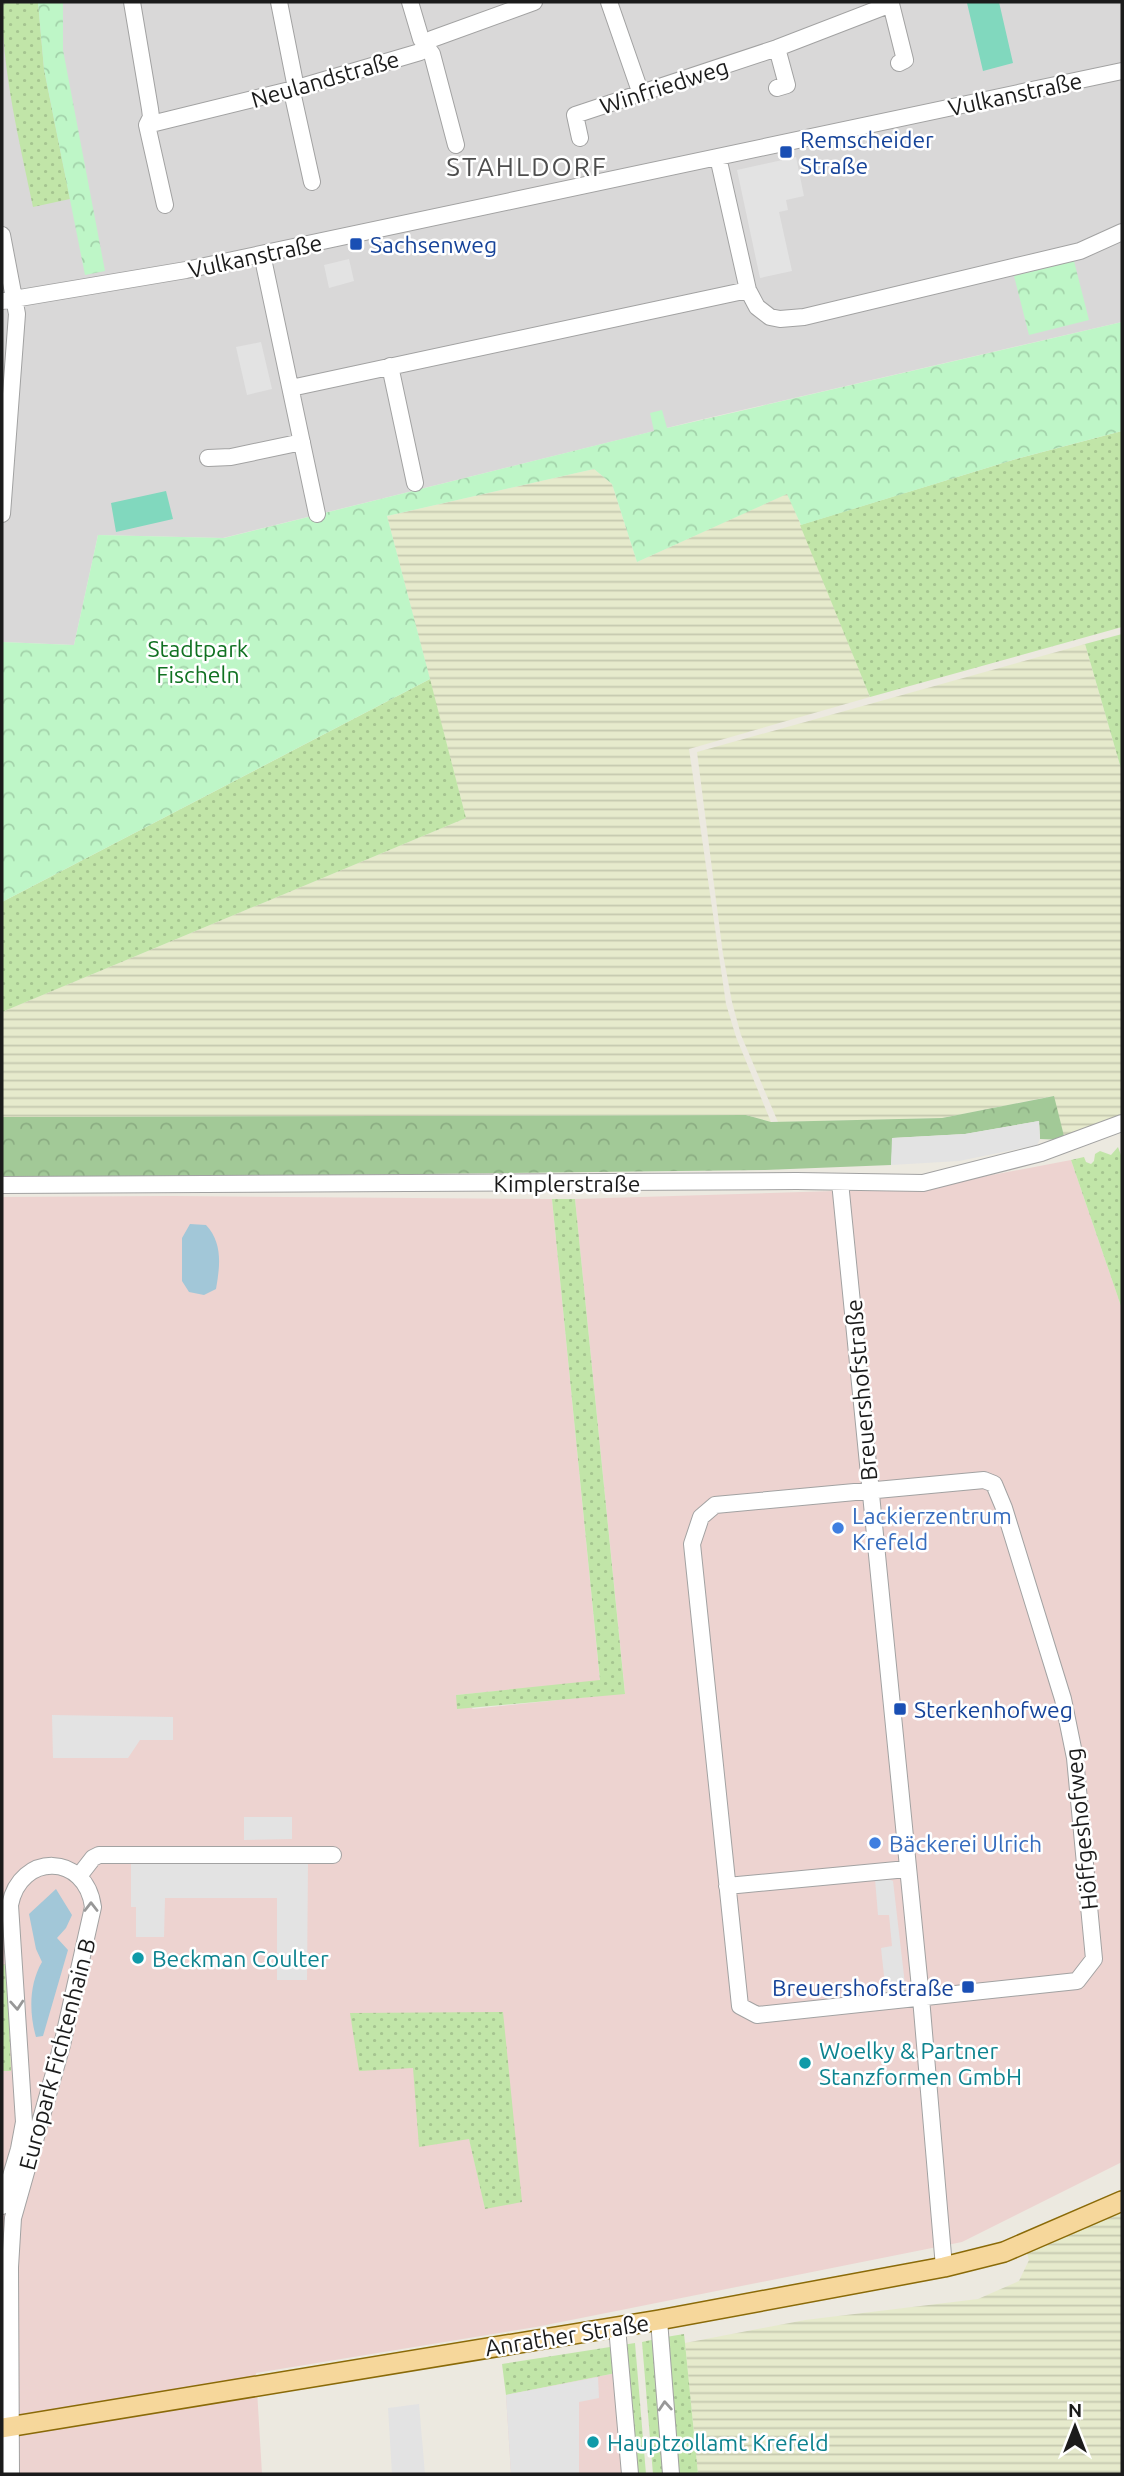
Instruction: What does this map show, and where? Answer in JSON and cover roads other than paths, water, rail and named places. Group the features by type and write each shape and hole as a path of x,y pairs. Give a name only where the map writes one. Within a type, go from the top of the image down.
{"main road":[{"name":"Anrather Straße","path":"7,2427 659,2320 944,2267 1004,2252 1122,2201"}],"street":[{"path":"132,2 151,117 147,125 165,205"},
{"path":"279,2 295,83 293,96 312,182"},
{"path":"410,2 421,39 432,54 456,145"},
{"name":"Neulandstraße","path":"147,125 294,89 419,52 432,39 534,2"},
{"path":"609,2 640,94"},
{"name":"Winfriedweg","path":"580,138 575,115 777,48 890,3 905,52 905,60 899,63"},
{"path":"777,48 787,85 777,88"},
{"name":"Vulkanstraße","path":"8,299 167,274 1122,71"},
{"path":"718,157 748,290 757,307 770,317 780,320 804,317 1080,251 1105,242 1122,232"},
{"path":"2,235 8,299 17,322 6,391 2,514"},
{"path":"262,254 317,514"},
{"path":"290,388 748,290"},
{"path":"390,366 415,483"},
{"path":"208,458 231,457 302,442"},
{"name":"Kimplerstraße","path":"2,1185 923,1183 1041,1153 1122,1123"},
{"name":"Breuershofstraße","path":"840,1182 921,1998 944,2267"},
{"name":"Höffgeshofweg","path":"870,1491 984,1480 993,1484 1016,1541 1045,1634 1063,1699 1075,1758 1094,1959 1077,1981 921,1998"},
{"path":"870,1491 715,1505 701,1517 692,1544 740,2006 757,2015 921,1998"},
{"path":"79,1876 93,1858 99,1855 333,1855"},
{"name":"Europark Fichtenhain B","path":"2,2206 24,2122 11,1925 12,1893 26,1874 45,1866 67,1868 79,1876 91,1895 93,1907 51,2090 7,2234 7,2427 11,2474"},
{"path":"727,1886 907,1869"},
{"path":"659,2320 671,2474"},
{"path":"617,2327 630,2474"}],"water":[{"path":"190,1224 206,1225 218,1247 216,1289 204,1295 189,1292 182,1281 182,1238"},
{"path":"56,1889 72,1915 57,1938 68,1950 43,2036 36,2037 32,1999 42,1962 36,1949 29,1914"}],"place":[{"name":"Remscheider Straße","path":"786,152"},
{"name":"Sachsenweg","path":"356,244"},
{"name":"Lackierzentrum Krefeld","path":"838,1528"},
{"name":"Sterkenhofweg","path":"900,1709"},
{"name":"Bäckerei Ulrich","path":"875,1843"},
{"name":"Beckman Coulter","path":"138,1958"},
{"name":"Breuershofstraße","path":"968,1987"},
{"name":"Woelky & Partner Stanzformen GmbH","path":"805,2063"},
{"name":"Hauptzollamt Krefeld","path":"593,2442"}],"district":[{"name":"STAHLDORF","path":"527,166"}],"park label":[{"name":"Stadtpark Fischeln","path":"198,661"}]}
